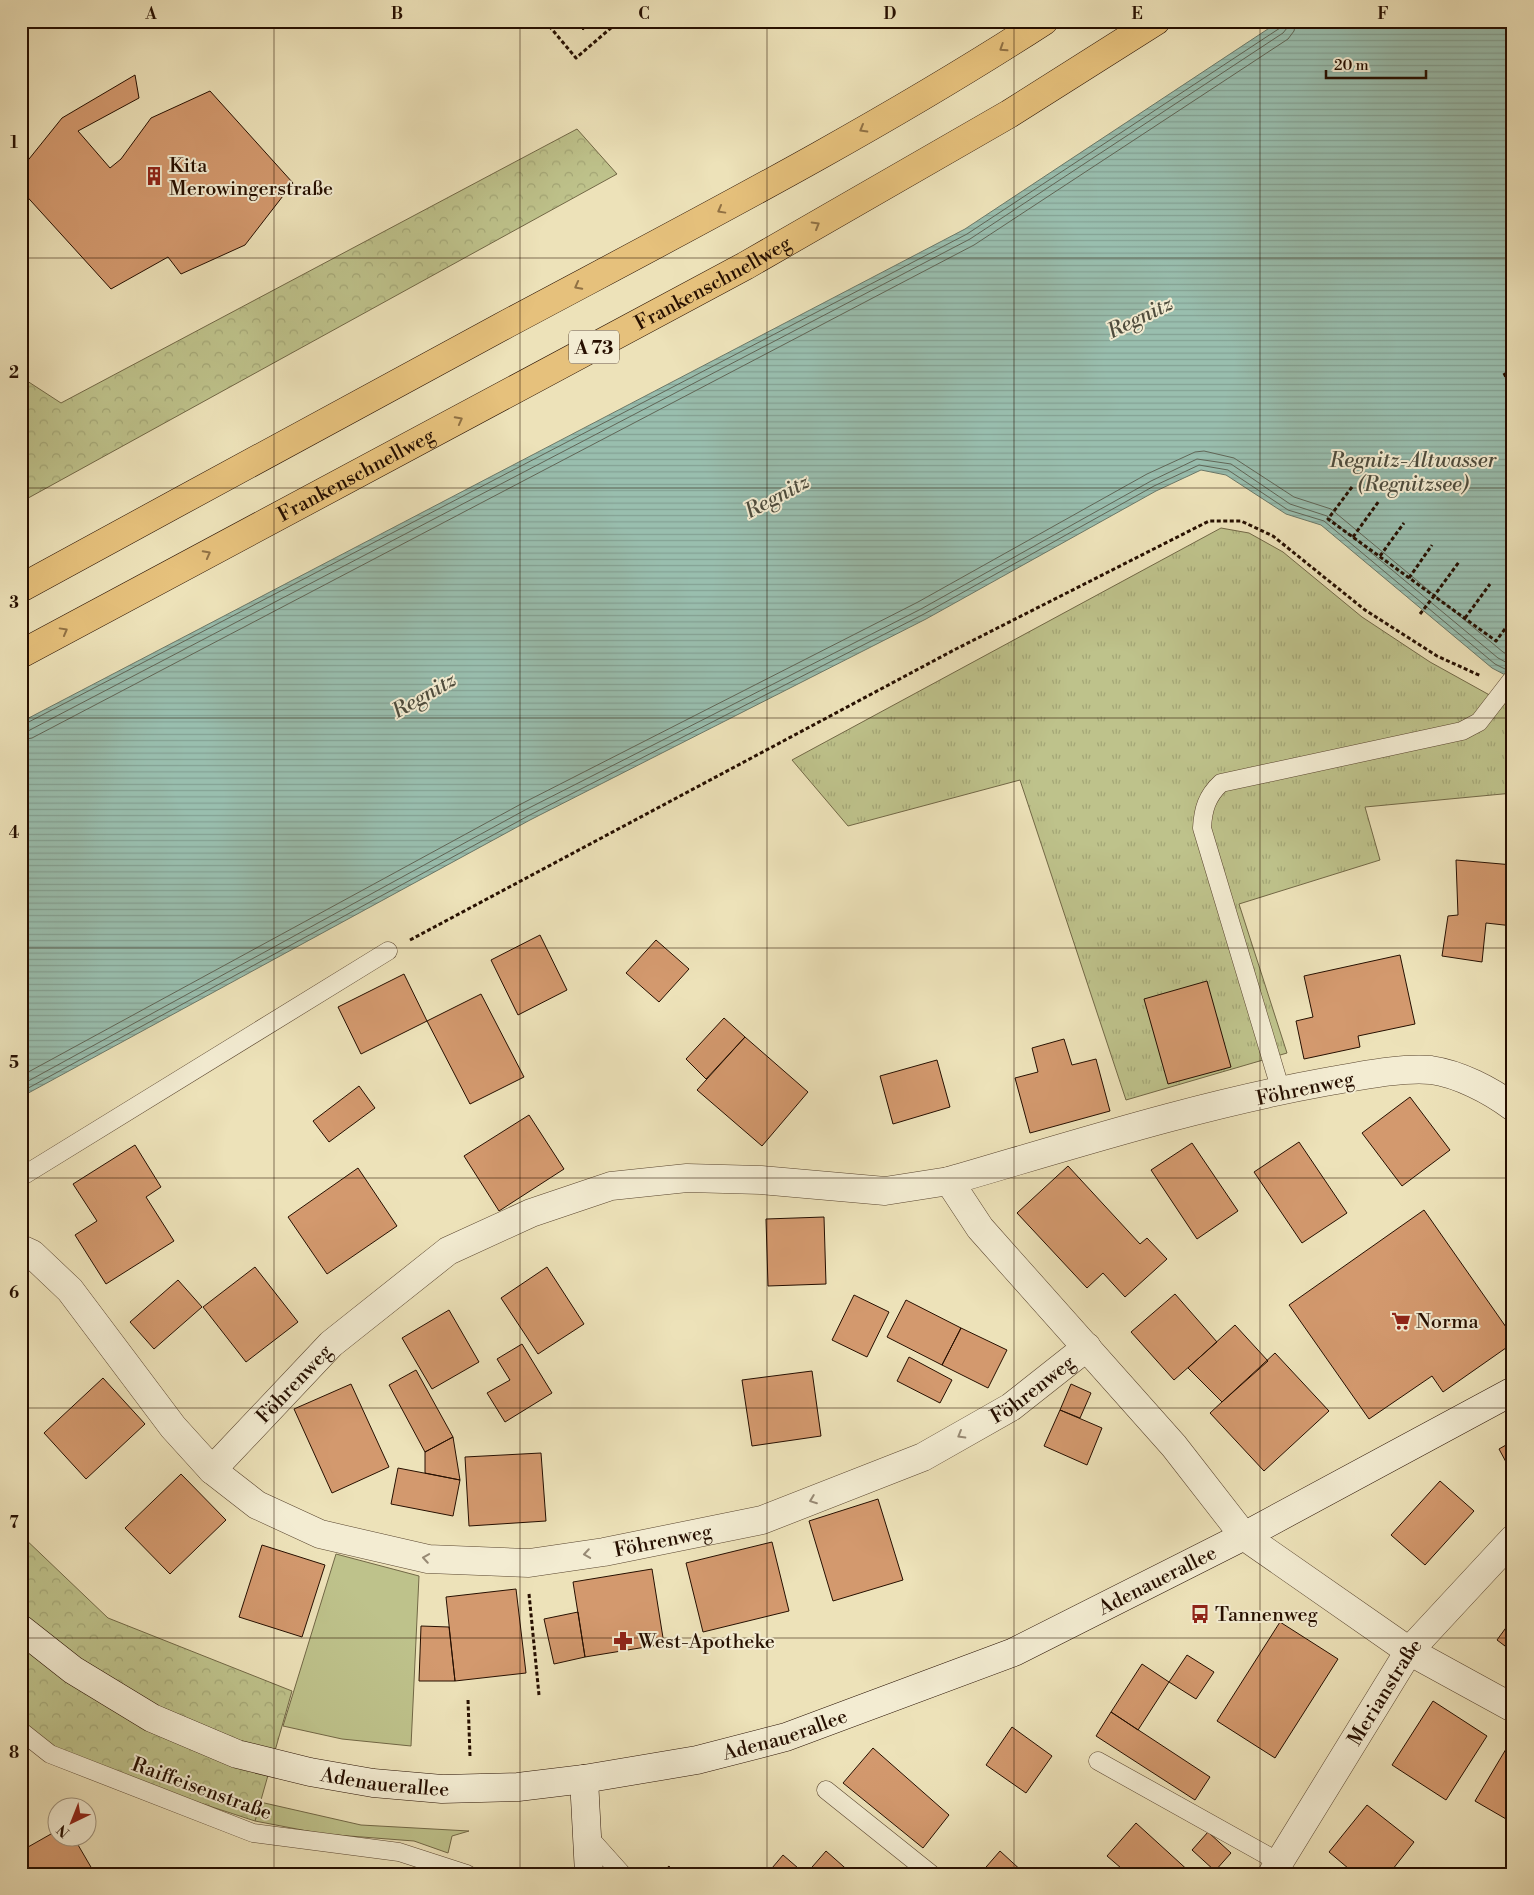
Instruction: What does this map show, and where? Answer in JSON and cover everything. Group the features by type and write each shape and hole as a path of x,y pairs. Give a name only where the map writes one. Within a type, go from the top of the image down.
{"highway":[{"path":"21,588 393,385 722,209 982,61 1044,21"},
{"name":"Frankenschnellweg","path":"21,654 745,266 1009,114 1156,21"}],"street":[{"name":"Föhrenweg","path":"212,1470 331,1344 448,1251 532,1213 611,1186 688,1178 761,1180 885,1191 948,1181 1092,1140 1281,1090 1378,1073 1430,1070 1459,1078 1496,1095 1513,1107"},
{"name":"Föhrenweg","path":"948,1181 980,1228 1174,1446 1244,1536"},
{"name":"Föhrenweg","path":"21,1249 32,1254 70,1290 173,1427 212,1470 257,1505 320,1534 428,1559 529,1563 604,1552 762,1520 924,1457 1011,1407 1087,1347"},
{"name":"Adenauerallee","path":"21,1629 73,1670 152,1718 237,1754 310,1772 373,1783 442,1789 518,1787 584,1779 697,1760 786,1737 1014,1652 1244,1536 1513,1391"},
{"path":"1244,1536 1409,1651 1513,1708"},
{"name":"Merianstraße","path":"1275,1868 1409,1651 1513,1539"},
{"path":"584,1779 589,1874"}],"lane":[{"path":"1281,1090 1202,828 1202,811 1210,794 1221,782 1462,731 1479,722 1509,683"},
{"path":"21,1177 388,951"},
{"name":"Raiffeisenstraße","path":"21,1731 50,1754 253,1833 399,1852 467,1874"},
{"name":"Merianstraße","path":"1098,1761 1275,1868"},
{"path":"826,1790 931,1874"},
{"path":"588,1836 622,1874"}],"path":[{"path":"546,21 576,58 619,21"},
{"path":"1504,373 1513,392"},
{"path":"1352,487 1328,519 1496,641 1513,618"},
{"path":"1353,537 1379,501"},
{"path":"388,951 954,650 1208,521 1241,521 1273,536 1365,610 1437,656 1509,683"},
{"path":"1380,556 1404,523"},
{"path":"1409,578 1432,545"},
{"path":"1420,614 1459,562"},
{"path":"1465,618 1490,584"},
{"path":"529,1596 539,1695"},
{"path":"468,1700 471,1788"}],"green space":[{"path":"577,129 617,174 21,502 21,377 61,403"},
{"path":"1221,528 1249,533 1283,552 1362,617 1430,662 1513,708 1513,793 1365,807 1380,860 1239,904 1287,1053 1126,1100 1020,780 848,826 792,760"},
{"path":"21,1535 108,1618 292,1691 255,1821 50,1754 21,1731"},
{"path":"336,1554 419,1576 411,1746 342,1739 283,1726"},
{"path":"260,1802 361,1825 469,1831 452,1836 448,1853 414,1841 323,1834 255,1821"}],"water":[{"path":"1280,21 1513,21 1513,679 1492,668 1321,525 1286,514 1226,475 1201,470 1156,491 926,619 530,820 21,1097 21,722 965,229"}],"building":[{"path":"575,21 593,21 583,30"},
{"name":"Kita Merowingerstraße","path":"135,75 139,98 78,131 110,168 121,159 151,118 210,91 293,183 245,245 181,274 168,257 111,289 21,190 21,169 62,118"},
{"path":"1456,860 1513,865 1513,926 1486,923 1482,962 1442,956 1448,916 1458,915"},
{"path":"540,935 567,990 518,1015 491,960"},
{"path":"656,940 689,969 659,1002 626,973"},
{"path":"1400,955 1415,1024 1358,1036 1360,1047 1304,1059 1296,1021 1313,1017 1304,976"},
{"path":"404,974 427,1021 361,1054 338,1007"},
{"path":"1207,981 1231,1067 1168,1084 1144,999"},
{"path":"481,994 524,1077 470,1104 427,1021"},
{"path":"724,1018 745,1037 706,1079 686,1059"},
{"path":"745,1037 808,1092 762,1146 697,1090"},
{"path":"1064,1039 1072,1065 1096,1059 1110,1111 1030,1133 1015,1078 1038,1072 1032,1048"},
{"path":"937,1060 950,1107 893,1124 880,1076"},
{"path":"359,1086 375,1108 329,1142 313,1121"},
{"path":"1410,1097 1450,1150 1402,1186 1362,1133"},
{"path":"529,1115 564,1169 499,1211 464,1156"},
{"path":"1299,1142 1347,1213 1302,1243 1254,1172"},
{"path":"1192,1143 1238,1211 1197,1239 1151,1170"},
{"path":"135,1145 161,1187 146,1197 174,1241 106,1284 75,1235 97,1221 73,1184"},
{"path":"1068,1166 1140,1244 1147,1238 1167,1259 1125,1297 1103,1273 1087,1288 1017,1213"},
{"path":"358,1168 397,1226 327,1274 288,1217"},
{"name":"Norma","path":"1424,1210 1513,1337 1513,1343 1443,1392 1432,1376 1369,1419 1289,1305"},
{"path":"824,1217 826,1284 768,1286 766,1219"},
{"path":"255,1267 298,1322 246,1362 203,1307"},
{"path":"547,1267 584,1324 538,1354 501,1298"},
{"path":"178,1280 202,1307 154,1349 130,1322"},
{"path":"1175,1294 1217,1342 1174,1380 1131,1332"},
{"path":"854,1295 889,1312 867,1357 832,1340"},
{"path":"906,1300 961,1328 942,1365 887,1337"},
{"path":"449,1310 479,1362 432,1389 402,1338"},
{"path":"1235,1325 1268,1361 1222,1402 1188,1368"},
{"path":"961,1328 1007,1350 988,1388 942,1365"},
{"path":"522,1344 552,1393 505,1422 487,1393 510,1380 497,1359"},
{"path":"1275,1353 1329,1411 1264,1471 1210,1413"},
{"path":"909,1357 952,1380 940,1403 897,1381"},
{"path":"416,1370 453,1437 425,1452 389,1385"},
{"path":"812,1371 821,1436 752,1446 742,1380"},
{"path":"103,1378 145,1424 86,1479 44,1433"},
{"path":"351,1384 389,1467 332,1493 294,1409"},
{"path":"1071,1384 1091,1393 1080,1418 1060,1410"},
{"path":"1060,1410 1102,1428 1087,1465 1044,1446"},
{"path":"453,1437 460,1480 425,1473 425,1452"},
{"path":"1513,1441 1513,1475 1499,1449"},
{"path":"541,1453 546,1521 469,1526 465,1457"},
{"path":"398,1468 460,1480 453,1516 391,1504"},
{"path":"181,1474 226,1520 170,1574 125,1528"},
{"path":"1440,1481 1474,1511 1425,1565 1391,1535"},
{"path":"878,1499 903,1580 833,1601 809,1521"},
{"path":"772,1542 789,1611 703,1632 686,1563"},
{"path":"262,1545 325,1565 302,1637 239,1617"},
{"path":"652,1569 664,1644 585,1657 573,1582"},
{"path":"516,1589 526,1673 455,1681 446,1597"},
{"path":"578,1612 585,1657 554,1664 544,1619"},
{"path":"1513,1618 1513,1652 1497,1640"},
{"path":"1280,1622 1338,1659 1275,1758 1217,1721"},
{"path":"421,1626 449,1627 455,1681 419,1681"},
{"path":"1187,1655 1214,1672 1196,1699 1169,1682"},
{"path":"1142,1664 1169,1682 1138,1730 1111,1712"},
{"path":"1433,1701 1487,1736 1446,1800 1392,1765"},
{"path":"1111,1712 1210,1777 1195,1800 1096,1736"},
{"path":"1012,1727 1052,1756 1026,1793 986,1765"},
{"path":"1513,1739 1513,1823 1475,1801"},
{"path":"873,1748 949,1815 923,1848 843,1783"},
{"path":"1367,1805 1414,1842 1389,1874 1355,1874 1329,1852"},
{"path":"1136,1823 1192,1874 1128,1874 1107,1856"},
{"path":"1208,1832 1231,1853 1215,1871 1192,1850"},
{"path":"48,1836 48,1848 80,1848 95,1874 21,1874 21,1851"},
{"path":"826,1851 852,1874 806,1874"},
{"path":"1000,1851 1025,1874 980,1874"},
{"path":"783,1855 805,1874 767,1874"},
{"path":"669,1866 675,1874 660,1874"}],"place":[{"name":"Kita Merowingerstraße","path":"154,176"},
{"name":"Norma","path":"1401,1321"},
{"name":"Tannenweg","path":"1200,1614"},
{"name":"West-Apotheke","path":"623,1641"}],"water label":[{"name":"Regnitz","path":"1140,317"},
{"name":"Regnitz-Altwasser (Regnitzsee)","path":"1413,472"},
{"name":"Regnitz","path":"777,496"},
{"name":"Regnitz","path":"424,695"}]}
